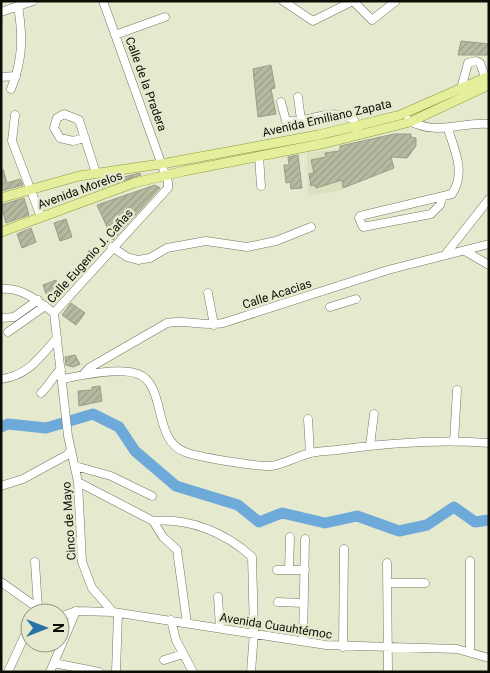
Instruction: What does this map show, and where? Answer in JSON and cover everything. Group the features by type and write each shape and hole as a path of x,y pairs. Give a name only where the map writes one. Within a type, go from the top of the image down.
{"main road":[{"name":"Avenida Emiliano Zapata","path":"168,175 258,156 357,131 488,79"},
{"name":"Avenida Emiliano Zapata","path":"1,198 96,173 163,164 318,136 410,122 488,79"},
{"name":"Avenida Morelos","path":"1,232 126,186 168,175"}],"street":[{"path":"1,12 33,1"},
{"name":"Calle de la Pradera","path":"104,1 168,175"},
{"path":"283,1 313,20 353,1 372,20 396,1"},
{"path":"11,89 22,55 23,34 18,6"},
{"path":"115,35 165,18"},
{"path":"461,89 468,63 480,62 488,79"},
{"path":"1,77 16,76"},
{"path":"298,97 301,120"},
{"path":"281,102 286,121 301,120 332,113 342,114 354,120 357,131"},
{"path":"15,115 12,140 41,217"},
{"path":"400,115 410,122 448,129 489,124"},
{"path":"442,198 440,205 430,214 363,228 359,218 360,216 442,198 452,194 459,184 460,170 448,129"},
{"path":"85,138 96,173"},
{"path":"258,156 261,186"},
{"name":"Calle Eugenio J. Cañas","path":"71,450 54,313 112,247 168,188 168,175"},
{"path":"445,255 489,199"},
{"path":"112,247 127,258 138,260 150,258 168,248 206,241 246,247 276,241 311,227"},
{"name":"Calle Acacias","path":"83,375 89,368 167,324 178,321 214,325 388,270 489,244"},
{"path":"465,251 489,265"},
{"path":"339,286 344,303"},
{"path":"1,289 18,290 42,303 54,313"},
{"path":"208,294 214,325"},
{"path":"330,307 356,298"},
{"path":"1,318 14,317 42,303"},
{"path":"8,332 42,303"},
{"path":"1,378 19,376 30,368 57,338"},
{"path":"41,393 51,385 57,372 61,369"},
{"path":"63,379 83,375 126,372 139,374 149,382 155,395 167,437 184,452 270,466 310,453 370,445 401,442 489,443"},
{"path":"454,442 457,390"},
{"path":"370,445 374,414"},
{"path":"308,419 310,453"},
{"path":"1,486 23,480 67,455 71,450"},
{"name":"Cinco de Mayo","path":"71,450 78,482 82,562 92,588 115,612"},
{"path":"76,466 111,476 152,496"},
{"path":"78,482 153,521 180,520 195,524 241,547 252,557 254,632 251,672"},
{"path":"153,521 163,537 177,550 187,623"},
{"path":"289,569 290,537"},
{"path":"303,640 306,539"},
{"path":"344,549 344,647"},
{"path":"470,561 470,651"},
{"path":"35,562 36,603"},
{"path":"387,563 388,672"},
{"path":"276,570 305,570"},
{"path":"1,582 27,603"},
{"path":"387,583 425,583"},
{"path":"218,597 220,628"},
{"path":"278,602 304,602"},
{"path":"50,672 76,611"},
{"name":"Avenida Cuauhtémoc","path":"70,613 76,611 115,612 344,647 470,651 489,658"},
{"path":"115,612 116,672"},
{"path":"171,620 183,654 193,672"},
{"path":"8,672 20,646"},
{"path":"164,660 183,654"},
{"path":"54,663 99,672"}],"shaded area":[{"path":"340,149 343,190 308,196 307,153"}],"building":[{"path":"461,41 489,44 489,55 458,55"},
{"path":"271,65 275,88 271,89 276,114 258,117 253,69"},
{"path":"394,134 411,134 411,137 416,138 416,146 407,158 391,157 394,168 343,188 342,180 316,188 315,185 311,186 309,174 314,173 311,160 326,157 325,153 340,151 340,146"},
{"path":"298,155 302,188 291,189 290,182 286,183 284,165 289,165 288,157"},
{"path":"3,169 7,183 20,179 23,185 1,191"},
{"path":"140,173 141,175 94,191 91,182 98,180 99,183"},
{"path":"155,185 160,188 113,240 97,205"},
{"path":"24,198 29,215 6,223 1,205"},
{"path":"66,219 72,237 60,241 54,223"},
{"path":"31,228 36,242 22,248 17,234"},
{"path":"56,280 59,290 46,294 43,285"},
{"path":"71,303 85,313 76,325 62,315"},
{"path":"75,355 80,364 73,367 66,365 65,357"},
{"path":"100,386 102,401 79,406 78,391 92,390 92,387"}],"waterway":[{"path":"1,427 8,424 46,428 93,414 119,427 135,451 176,486 238,505 259,522 282,513 325,523 357,516 399,531 427,525 454,507 475,522 489,520"}]}
